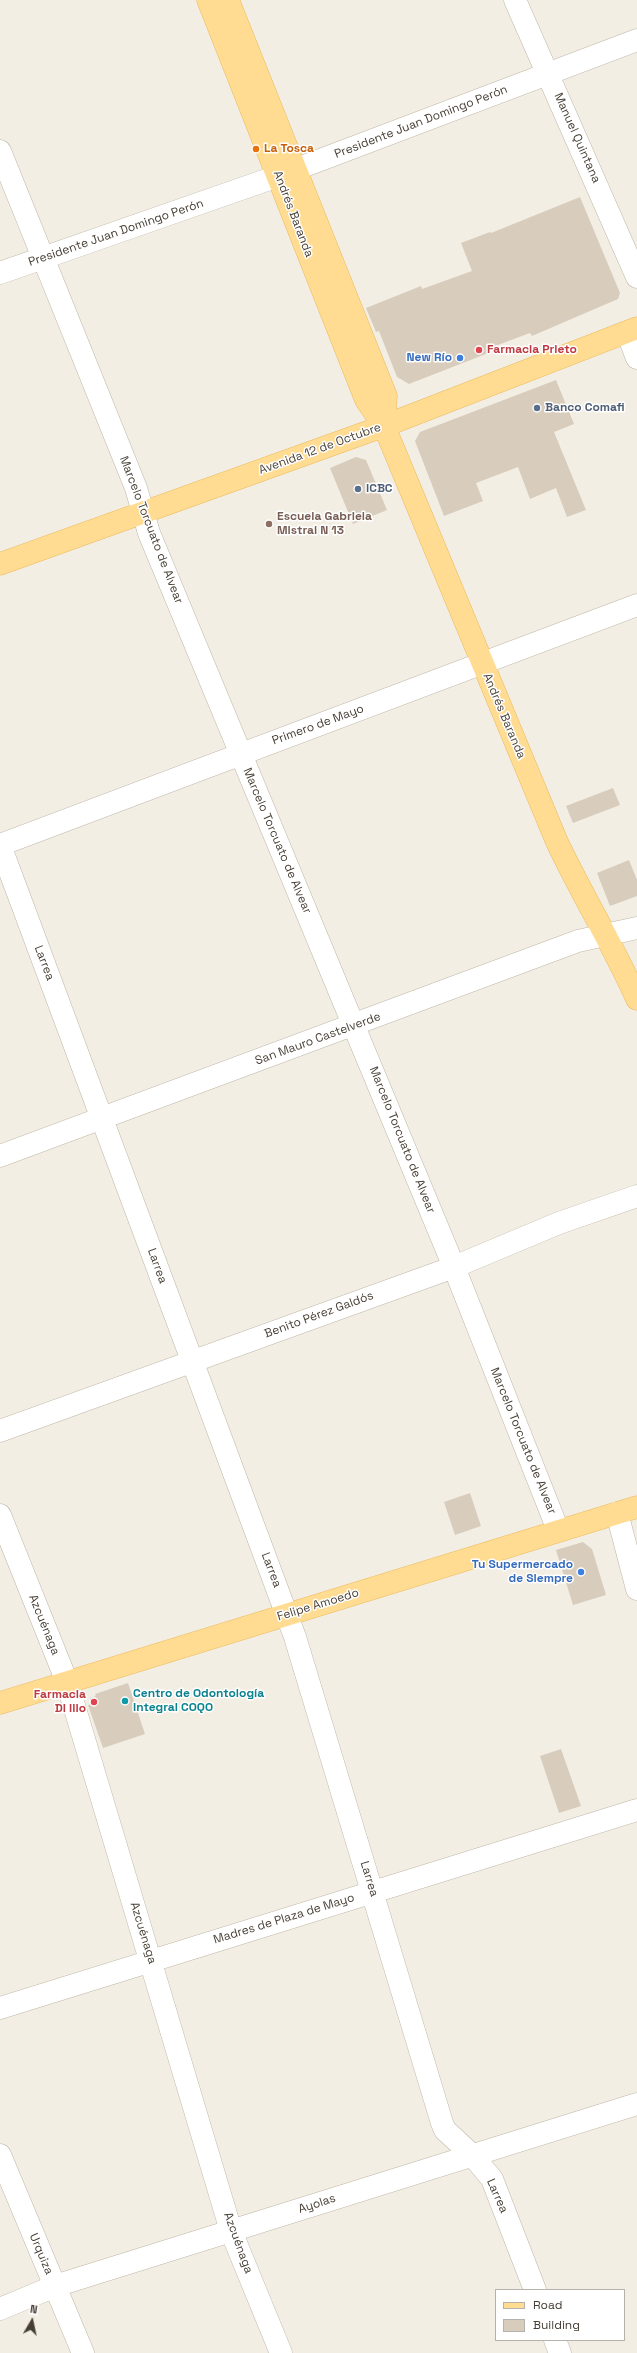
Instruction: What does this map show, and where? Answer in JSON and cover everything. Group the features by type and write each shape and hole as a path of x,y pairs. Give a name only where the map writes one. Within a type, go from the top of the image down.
{"main road":[{"name":"Andrés Baranda","path":"208,0 386,396 384,426 557,842 579,888 606,936 637,999"},
{"name":"Andrés Baranda","path":"228,0 287,173"},
{"name":"Avenida 12 de Octubre","path":"0,564 384,426 632,330"},
{"name":"Felipe Amoedo","path":"0,1703 627,1510"}],"street":[{"name":"Manuel Quintana","path":"515,0 637,277"},
{"name":"Presidente Juan Domingo Perón","path":"0,273 287,173 637,40"},
{"name":"Marcelo Torcuato de Alvear","path":"0,151 133,480 149,534 454,1266 558,1530"},
{"path":"632,330 637,358"},
{"name":"Primero de Mayo","path":"0,845 637,605"},
{"name":"Larrea","path":"0,845 288,1614 442,2123 453,2139 472,2155 492,2179 535,2289"},
{"name":"San Mauro Castelverde","path":"0,1156 355,1026 578,941 637,928"},
{"name":"Benito Pérez Galdós","path":"0,1431 454,1266 559,1223 637,1196"},
{"path":"627,1510 637,1588"},
{"name":"Azcuénaga","path":"0,1515 67,1682 152,1960 232,2231 281,2353"},
{"name":"Madres de Plaza de Mayo","path":"0,2008 372,1891 637,1810"},
{"name":"Ayolas","path":"0,2309 55,2286 637,2104"},
{"name":"Urquiza","path":"0,2155 83,2353"},
{"path":"555,2341 560,2353"}],"building":[{"path":"580,197 620,293 618,299 532,336 530,333 490,348 491,352 409,384 397,377 379,331 376,332 366,308 421,286 422,289 472,271 461,243 490,232 491,233"},
{"path":"556,380 574,424 554,432 586,510 567,517 556,488 530,499 518,467 476,483 483,501 444,516 415,441 420,432"},
{"name":"ICBC","path":"356,457 366,460 387,510 353,524 330,468"},
{"path":"613,788 620,805 573,823 566,806"},
{"path":"629,860 637,880 637,896 610,906 597,873"},
{"path":"470,1493 481,1526 455,1535 444,1502"},
{"name":"Tu Supermercado de Siempre","path":"583,1542 592,1549 606,1595 573,1605 556,1550"},
{"path":"128,1683 145,1734 103,1748 88,1705 92,1704 90,1698 96,1696 95,1694"},
{"path":"561,1749 581,1806 559,1813 540,1756"}],"place":[{"name":"La Tosca","path":"256,149"},
{"name":"Farmacia Prieto","path":"479,350"},
{"name":"New Río","path":"460,358"},
{"name":"Banco Comafi","path":"537,408"},
{"name":"ICBC","path":"358,489"},
{"name":"Escuela Gabriela Mistral N 13","path":"269,524"},
{"name":"Tu Supermercado de Siempre","path":"581,1572"},
{"name":"Centro de Odontología Integral COQO","path":"125,1701"},
{"name":"Farmacia Di Ilio","path":"94,1702"}]}
